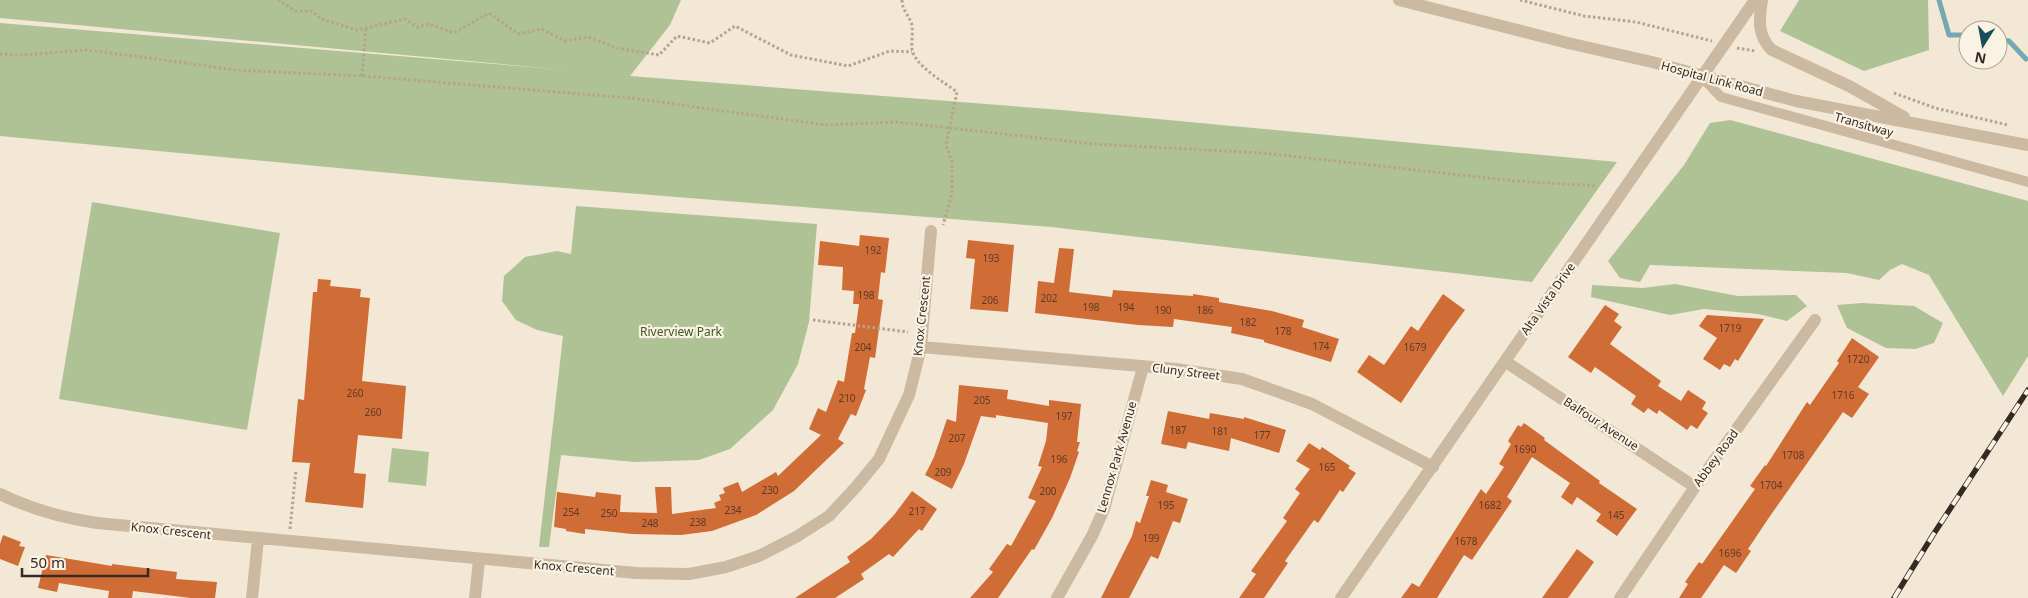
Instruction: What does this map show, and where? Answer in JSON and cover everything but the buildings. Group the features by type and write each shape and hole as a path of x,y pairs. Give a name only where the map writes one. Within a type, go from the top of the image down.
{"street":[{"name":"Hospital Link Road","path":"1399,0 1568,43 1652,62 1796,101 2028,145"},
{"name":"Alta Vista Drive","path":"1341,598 1506,362 1754,0"},
{"path":"1762,0 1759,18 1760,32 1764,41 1772,50 1849,86 1910,122"},
{"name":"Knox Crescent","path":"0,494 45,513 71,520 258,539 636,573 689,574 726,567 759,556 796,537 828,516 856,487 879,459 909,395 921,347 931,231"},
{"name":"Abbey Road","path":"1620,598 1695,487 1815,320"},
{"name":"Cluny Street","path":"921,347 1208,373 1251,382 1312,404 1433,467"},
{"name":"Balfour Avenue","path":"1506,362 1695,487"},
{"name":"Lennox Park Avenue","path":"1057,598 1092,536 1104,509 1143,367"},
{"path":"252,598 258,539"},
{"path":"475,598 479,560"}],"lane":[{"name":"Transitway","path":"1702,77 1721,97 2028,182"}],"path":[{"path":"278,0 296,11 312,12 321,19 357,30 405,19 417,27 429,24 454,33 488,14 518,34 542,29 565,41 588,36 617,48 659,55 677,36 710,42 735,26 791,55 848,66 890,51 912,52"},
{"path":"902,0 902,7 911,23 912,52 916,59 932,74 957,92 946,145 952,162 952,194 942,230 931,231"},
{"path":"1520,0 1584,16 1636,22 1699,38"},
{"path":"362,76 366,27"},
{"path":"0,54 23,55 86,50 234,70 362,76 632,98 826,125 897,122 1093,144 1263,153 1514,181 1597,186"},
{"path":"1893,92 1935,108 2009,125"},
{"path":"813,320 908,332"},
{"path":"290,529 296,470"}],"green space":[{"path":"0,0 681,0 670,25 630,76 1062,110 1617,162 1532,282 1051,227 465,180 0,136 0,23 566,70 0,18"},
{"path":"1799,0 1928,0 1929,50 1864,71 1780,31"},
{"path":"1730,120 2028,201 2028,356 2003,396 1929,275 1902,264 1890,270 1879,280 1847,273 1650,265 1640,282 1620,278 1608,261 1684,165 1710,123"},
{"path":"92,202 280,233 247,430 59,399"},
{"name":"Riverview Park","path":"576,206 817,224 809,322 798,364 773,410 730,449 699,460 634,462 561,455 549,547 539,547 563,336 537,330 516,320 502,301 504,276 525,257 557,251 571,254"},
{"path":"1675,284 1738,296 1796,295 1807,306 1787,321 1758,314 1704,309 1670,315 1591,297 1592,285 1642,288"},
{"path":"1862,303 1914,306 1943,323 1934,343 1915,349 1886,348 1847,328 1837,305"},
{"path":"392,448 429,452 426,486 388,482"}],"waterway":[{"path":"1939,0 1949,35 1958,35"},
{"path":"2008,41 2026,59"}],"railway":[{"path":"1894,598 2028,390"}]}
